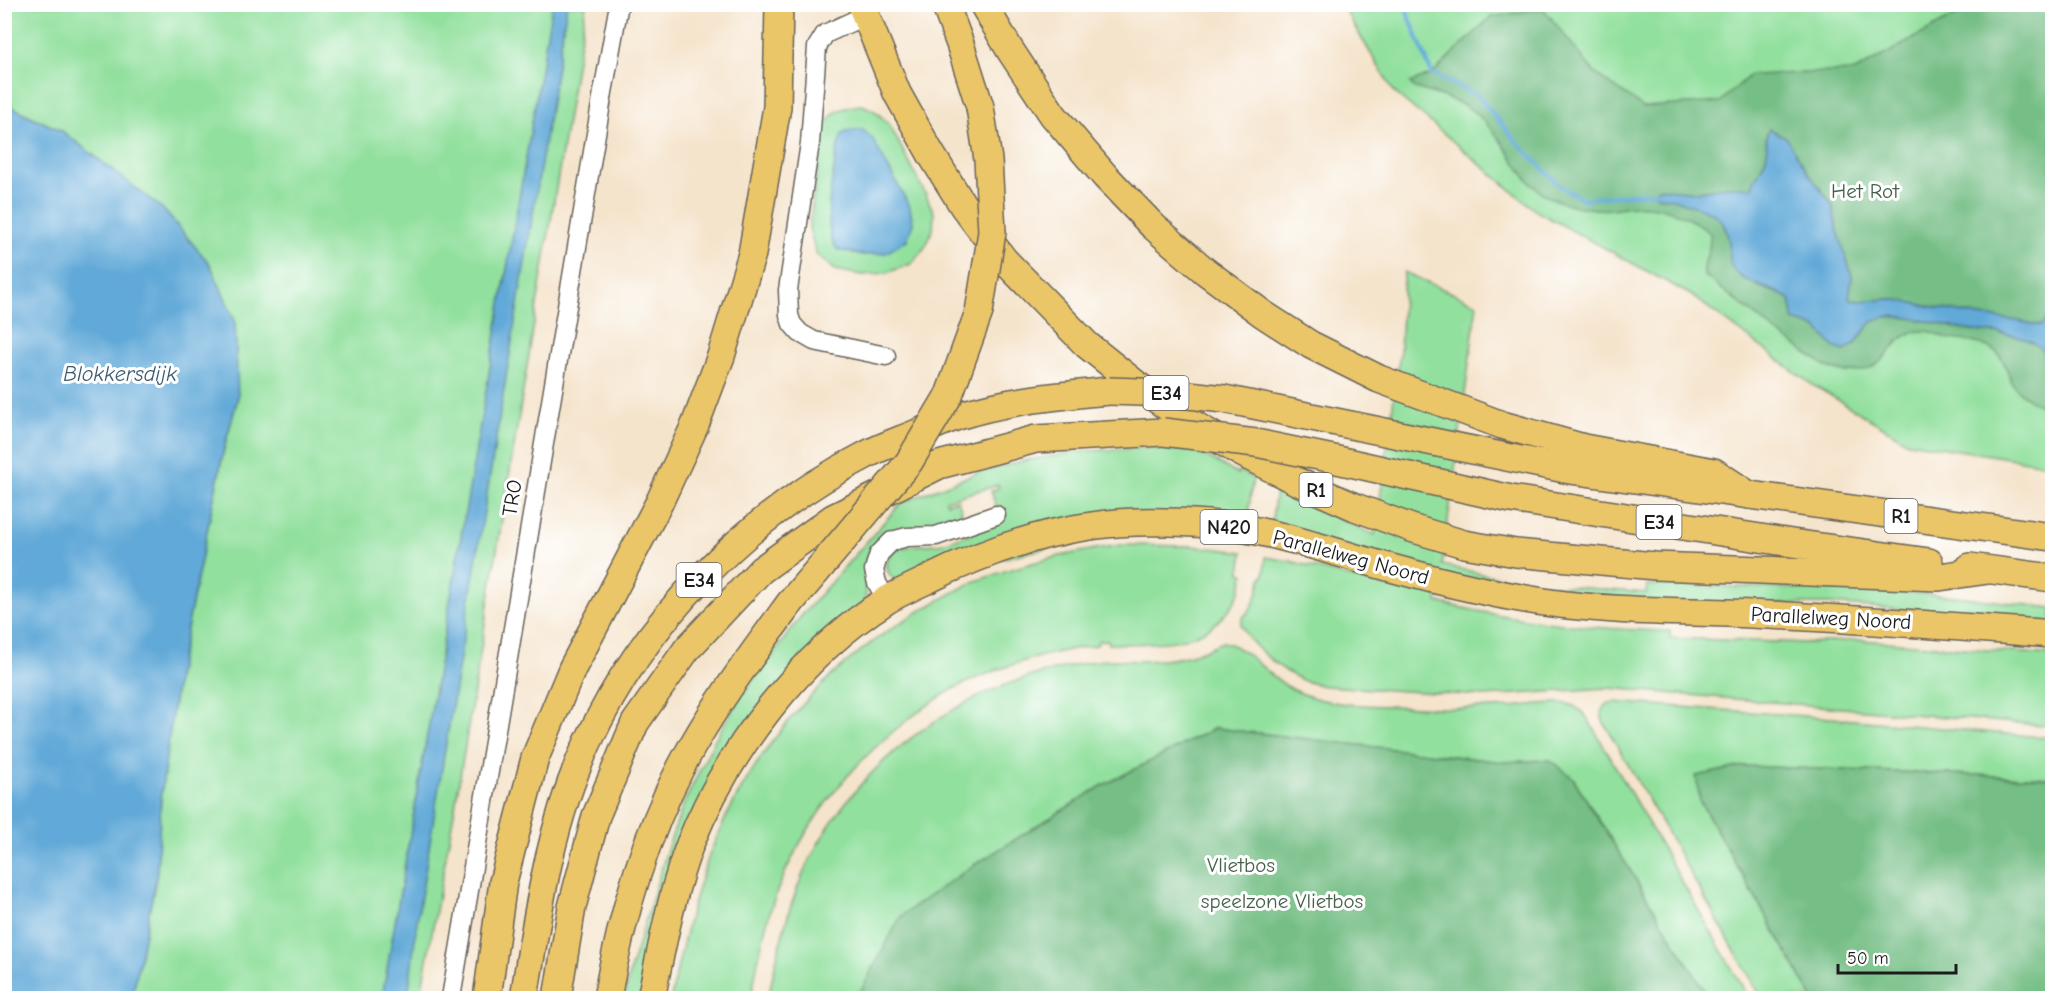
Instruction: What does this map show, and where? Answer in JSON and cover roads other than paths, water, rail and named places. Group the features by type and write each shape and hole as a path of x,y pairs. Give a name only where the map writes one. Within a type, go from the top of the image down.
{"highway":[{"path":"488,999 503,882 535,758 572,669 659,503 695,425 721,356 752,254 777,107 779,4"},
{"path":"607,999 641,860 681,767 734,679 790,603 909,462 949,395 979,312 992,232 988,160 980,107 945,4"},
{"path":"983,4 1053,115 1105,176 1154,226 1205,272 1311,345 1379,379 1502,425 1584,448 1714,472 1749,495"},
{"name":"R1","path":"863,10 897,93 931,154 964,207 1004,260 1088,345 1137,385 1186,420 1296,481 1413,529 1464,543 1516,553 1655,566 1939,578 1988,570 2052,578"},
{"name":"E34","path":"524,999 545,876 561,814 588,742 626,671 673,606 731,548 799,494 864,456 958,416 1035,398 1109,391 1171,393 1224,399 1570,470 1749,495"},
{"name":"E34","path":"557,999 572,908 597,816 634,723 687,649 761,570 833,518 939,465 1036,439 1163,432 1256,442 1511,499 1792,543 1988,570"},
{"name":"R1","path":"1749,495 2052,537"},
{"name":"Parallelweg Noord","path":"651,999 668,915 690,846 712,796 738,751 769,708 807,666 846,631 887,600 963,562 1039,536 1091,526 1139,522 1209,524 1292,539 1481,591 1556,604 1920,623 2052,634"},
{"name":"Parallelweg Noord","path":"664,999 683,913 701,855 727,798 743,771 799,695 842,652 879,624 914,603 960,580 1008,562 1065,546 1121,538 1191,537 1235,542 1290,553 1421,591 1498,609 1563,618 1639,624 1841,632 2052,648"}],"lane":[{"name":"TRO","path":"452,999 619,4"},
{"path":"863,10 825,34 817,47 810,143 788,290 789,315 792,324 800,333 814,341 886,356"},
{"path":"887,600 877,583 874,570 879,554 892,541 907,537 936,536 996,515"}],"water":[{"path":"552,5 567,5 417,921 408,998 382,998"},
{"name":"Blokkersdijk","path":"5,104 62,131 163,209 210,264 235,321 238,397 224,449 178,672 161,795 157,873 132,998 5,998"},
{"path":"1769,129 1786,137 1808,173 1832,204 1852,277 1849,298 1858,301 1892,299 2042,326 2052,310 2052,364 2037,345 2027,339 1967,330 1911,318 1880,318 1870,324 1855,344 1844,351 1834,347 1817,328 1794,321 1790,299 1752,283 1733,269 1726,229 1714,214 1673,199 1657,196 1655,192 1658,188 1696,192 1728,186 1751,188 1766,158"},
{"path":"851,130 863,130 872,138 910,207 913,224 907,240 886,253 863,255 838,250 832,241 829,229 829,200 838,145 842,134"}],"waterway":[{"path":"1404,4 1432,74 1477,95 1515,140 1560,186 1583,199 1655,192"}],"park label":[{"name":"Het Rot","path":"1865,191"},
{"name":"Vlietbos","path":"1241,865"},
{"name":"speelzone Vlietbos","path":"1282,901"}]}
